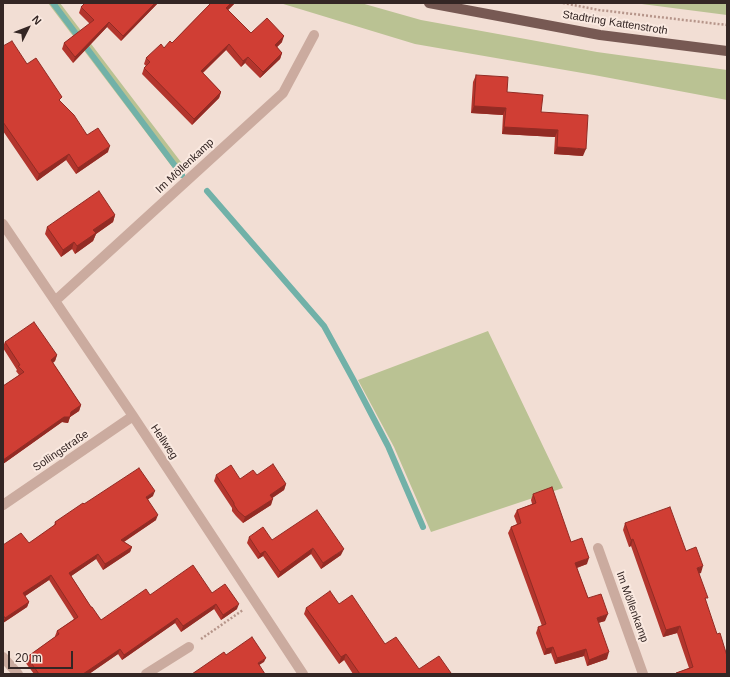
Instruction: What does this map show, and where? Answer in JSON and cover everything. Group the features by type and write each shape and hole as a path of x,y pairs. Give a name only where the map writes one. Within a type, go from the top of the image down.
{"main road":[{"name":"Stadtring Kattenstroth","path":"429,3 600,35 727,51"}],"street":[{"name":"Im Möllenkamp","path":"55,301 283,93 314,35"},
{"name":"Hellweg","path":"3,224 133,416 303,674"},
{"name":"Sollingstraße","path":"3,505 133,416"},
{"name":"Im Möllenkamp","path":"598,548 643,674"},
{"path":"146,674 189,647"},
{"path":"3,657 18,674"}],"path":[{"path":"563,3 600,10 727,25"},
{"path":"189,647 256,602"}],"green space":[{"path":"48,3 60,3 187,170 179,176"},
{"path":"280,3 361,3 421,20 597,52 727,70 727,100 415,44"},
{"path":"634,3 727,3 727,15"},
{"path":"488,331 563,488 431,532 394,447 358,380"}],"building":[{"path":"85,3 155,3 123,36 109,22 75,57 64,43 94,20 81,7"},
{"path":"211,3 231,3 226,8 251,33 267,18 284,36 275,45 282,53 263,72 248,57 243,61 229,44 201,71 221,92 194,119 144,68 150,62 146,58 161,44 164,48 170,41 172,43"},
{"path":"12,41 27,64 36,58 62,97 59,100 74,115 87,135 98,128 110,146 78,168 69,154 39,174 3,122 3,46"},
{"path":"476,75 508,77 507,92 543,95 541,112 588,115 586,149 557,147 558,130 504,127 506,108 474,106"},
{"path":"99,191 115,215 93,230 96,233 77,246 74,242 63,250 47,227"},
{"path":"34,322 57,355 51,360 81,405 71,412 70,417 64,417 3,460 3,386 24,372 18,366 20,365 5,342"},
{"path":"273,464 286,484 270,495 273,499 245,517 238,511 216,475 231,465 240,479 253,470 257,475"},
{"path":"139,468 155,491 146,497 158,515 121,540 132,547 105,564 98,554 69,573 91,607 101,620 146,589 150,595 193,565 212,593 225,584 239,604 223,615 216,604 183,626 177,618 124,655 120,649 83,674 39,674 27,657 59,634 57,631 78,617 51,575 23,593 29,602 5,618 3,615 3,545 21,533 29,543 56,524 55,522"},
{"path":"552,487 571,542 582,538 589,558 575,563 588,598 601,594 608,614 597,618 609,652 589,660 586,649 557,658 553,647 546,649 538,627 546,624 511,527 521,523 517,510 536,503 533,494"},
{"path":"670,507 686,551 696,547 703,566 697,568 708,598 705,598 717,634 720,633 727,656 727,674 676,674 693,667 680,626 666,630 633,539 631,540 625,523"},
{"path":"317,510 344,549 323,563 313,548 280,572 265,551 260,554 249,537 263,527 272,540"},
{"path":"330,591 339,604 352,595 385,644 396,637 419,669 439,656 451,673 360,674 346,654 341,657 306,608"},
{"path":"252,637 266,658 258,663 265,674 192,674 224,652 226,655"}],"waterway":[{"path":"53,3 182,175"},
{"path":"207,191 324,326 388,446 423,527"}]}
